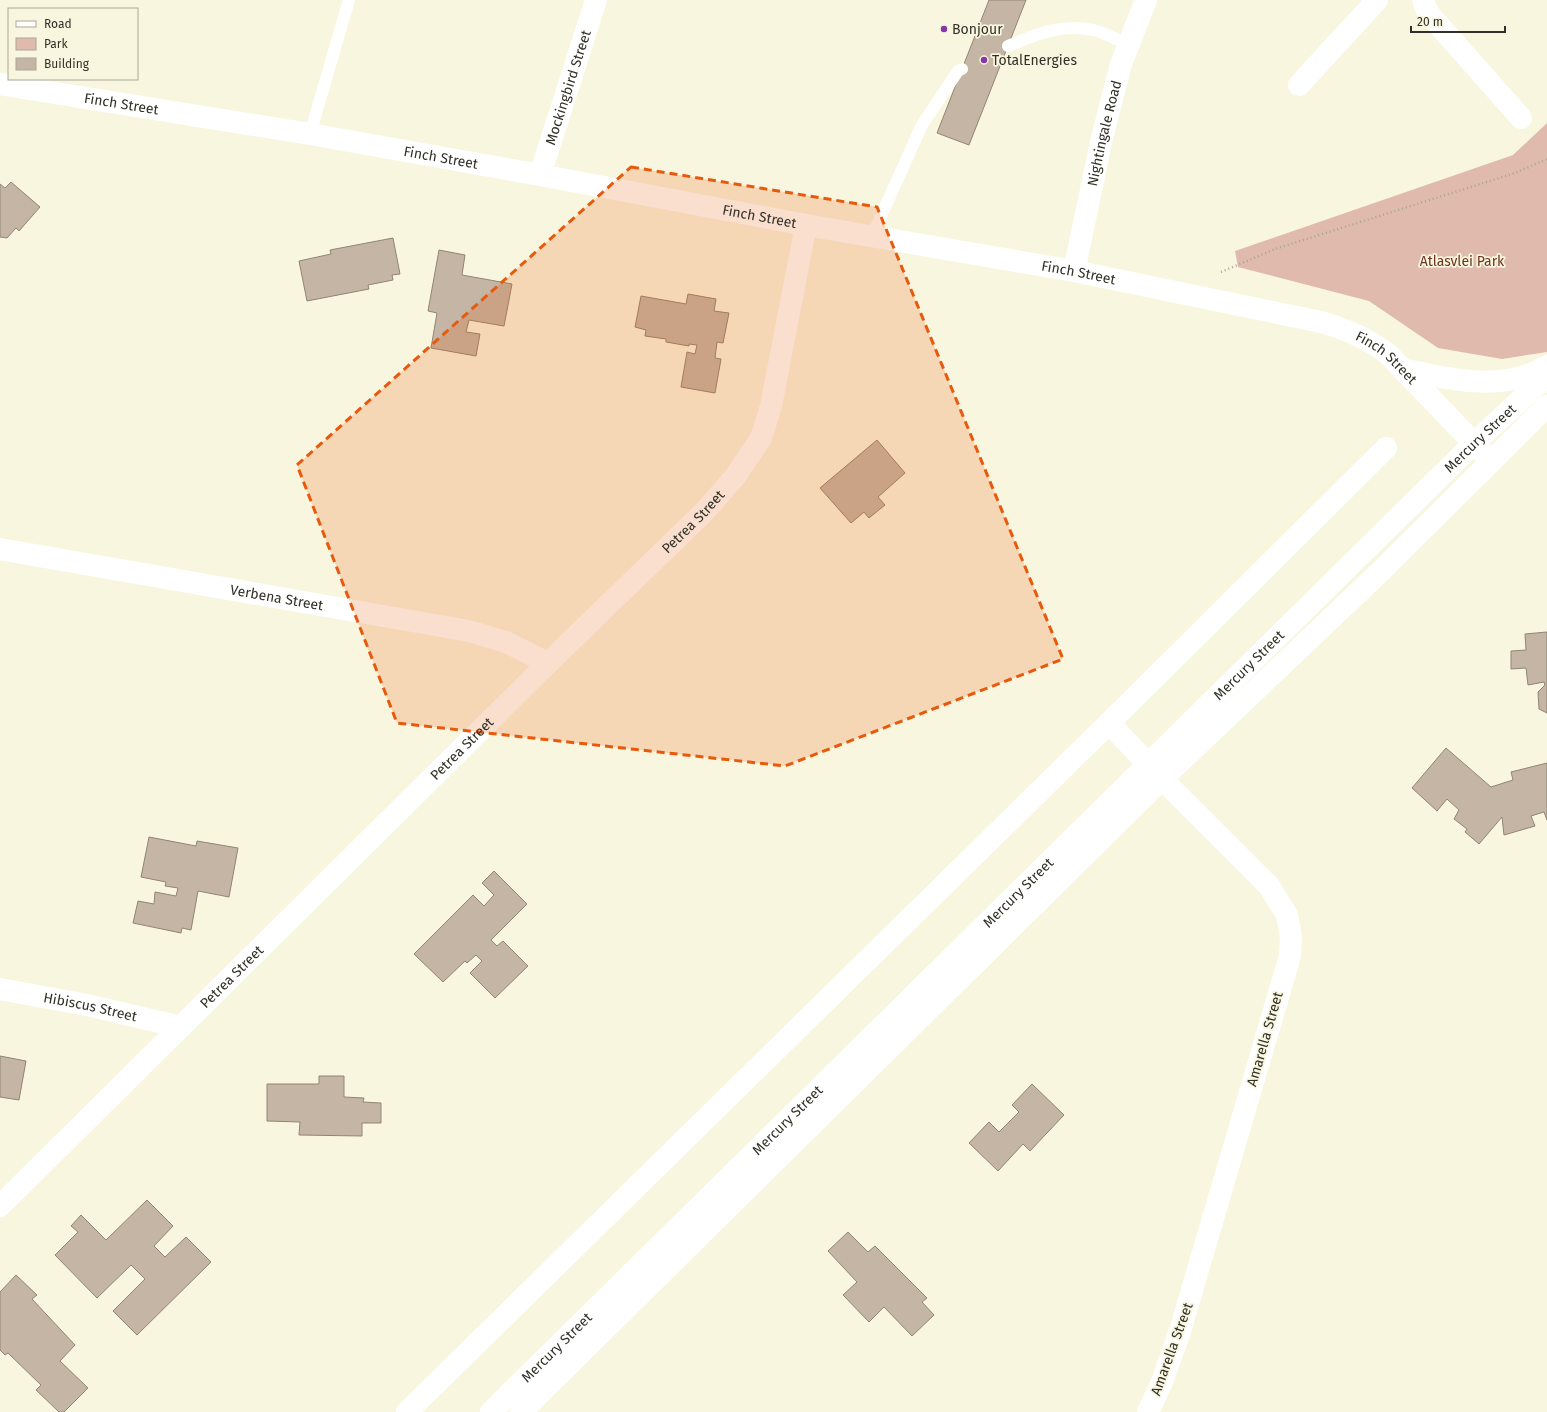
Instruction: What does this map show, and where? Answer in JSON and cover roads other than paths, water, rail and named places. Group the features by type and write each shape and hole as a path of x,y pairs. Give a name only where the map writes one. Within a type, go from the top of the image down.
{"street":[{"name":"Mockingbird Street","path":"540,174 596,0"},
{"name":"Nightingale Road","path":"1074,271 1102,138 1120,64 1146,0"},
{"path":"1299,85 1377,0"},
{"path":"1423,0 1428,13 1521,118"},
{"name":"Finch Street","path":"0,84 310,134 540,174 806,225 1074,271 1321,322 1351,331 1372,342 1388,354 1491,461"},
{"name":"Petrea Street","path":"0,1206 548,662 703,513 734,478 761,438 771,406 806,225"},
{"path":"1402,369 1465,381 1491,382 1514,380 1536,372 1547,366"},
{"name":"Mercury Street","path":"521,1412 1156,772 1474,443 1547,376"},
{"name":"Mercury Street","path":"491,1412 1156,772 1380,571 1547,406"},
{"path":"407,1412 1386,448"},
{"name":"Verbena Street","path":"0,549 469,631 506,642 548,662"},
{"name":"Amarella Street","path":"1109,722 1156,772 1269,886 1287,915 1290,936 1290,956 1183,1324 1162,1382 1148,1412"},
{"name":"Hibiscus Street","path":"0,989 87,1005 181,1027"}],"lane":[{"path":"310,134 349,0"},
{"path":"1008,46 1044,32 1069,28 1097,31 1128,44"},
{"path":"872,236 922,125 958,71 962,69"}],"place":[{"name":"Bonjour","path":"944,29"},
{"name":"TotalEnergies","path":"984,60"}],"park label":[{"name":"Atlasvlei Park","path":"1462,261"}]}
